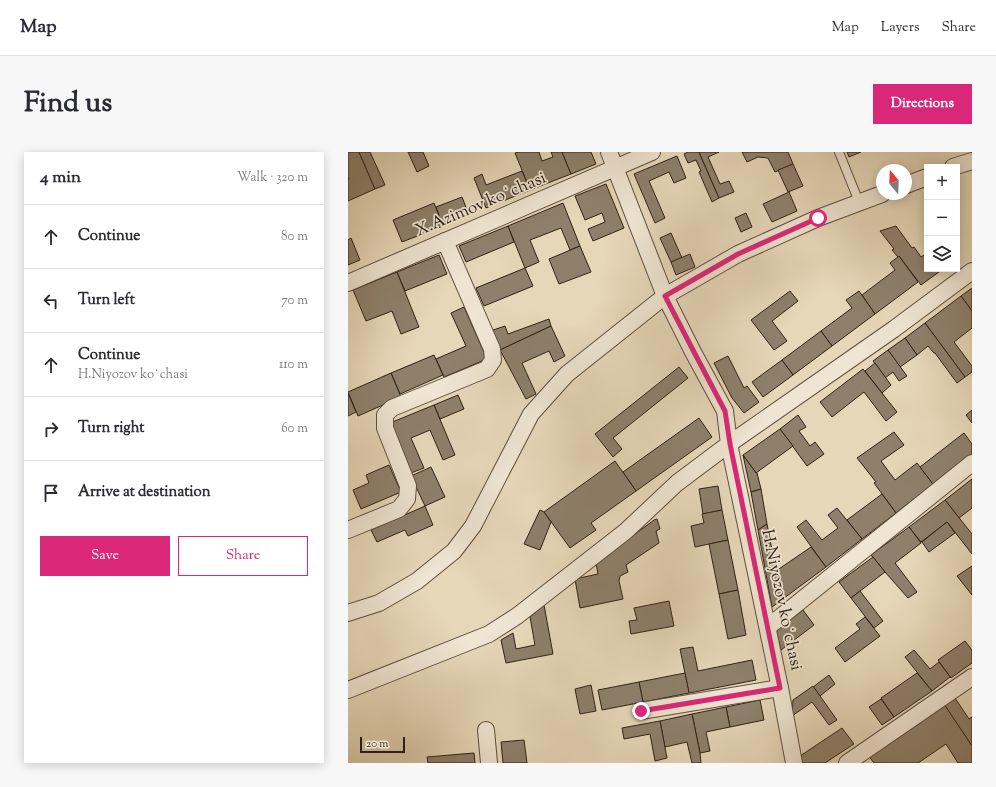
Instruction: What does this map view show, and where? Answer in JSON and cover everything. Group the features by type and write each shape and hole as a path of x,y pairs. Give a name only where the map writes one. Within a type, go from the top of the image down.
{"street":[{"name":"H.Niyozov koʻchasi","path":"610,152 665,296 725,411 730,444 768,627 794,763"},
{"name":"X.Azimov koʻchasi","path":"348,283 652,152"},
{"path":"960,165 972,161"},
{"path":"912,183 924,178"},
{"path":"348,613 379,603 417,581 454,551 473,526 531,414 567,374 665,296 738,254 818,218 876,196"},
{"path":"348,530 399,509 407,499 408,486 385,428 385,415 392,408 487,369 493,360 492,349 446,241"},
{"path":"348,690 489,634 517,616 620,535 677,483 894,329 972,271"},
{"path":"768,627 972,463"},
{"path":"847,763 972,677"},
{"path":"641,711 780,688"},
{"path":"486,730 489,763"}],"lane":[{"path":"839,152 860,202"}],"building":[{"path":"348,152 359,152 375,189 348,201 349,179"},
{"path":"359,152 370,152 385,185 375,189"},
{"path":"408,152 423,152 429,166 417,172"},
{"path":"539,152 542,161 553,157 551,152 562,152 571,174 530,190 515,153"},
{"path":"562,152 591,152 596,164 571,174"},
{"path":"688,152 699,152 719,198 712,202 699,172 701,171 696,160 688,163 684,154"},
{"path":"699,152 719,152 708,157 720,184 729,181 734,192 719,198"},
{"path":"742,152 788,152 793,164 775,172 768,158 758,157 747,162"},
{"path":"847,152 861,152 849,157"},
{"path":"677,156 686,178 674,183 669,172 649,181 665,218 655,223 634,174"},
{"path":"793,164 803,186 788,192 778,170"},
{"path":"522,171 530,190 486,208 474,178 482,174 486,185"},
{"path":"606,184 624,228 593,241 588,229 605,222 602,213 585,220 575,196"},
{"path":"789,192 797,211 772,222 763,204"},
{"path":"462,197 469,215 443,226 436,207"},
{"path":"434,203 443,226 402,242 393,220"},
{"path":"563,203 580,246 570,250 561,228 530,240 539,262 525,268 508,226"},
{"path":"746,213 752,227 741,232 735,218"},
{"path":"508,226 514,242 466,262 459,246"},
{"path":"896,226 912,248 914,247 921,257 924,255 924,272 939,272 921,285 899,256 898,257 892,250 894,249 880,231"},
{"path":"671,233 682,258 671,262 660,238"},
{"path":"351,238 360,260 348,265 348,240"},
{"path":"580,246 591,272 559,284 549,259"},
{"path":"690,254 695,267 676,275 671,262"},
{"path":"439,255 447,274 405,291 397,272"},
{"path":"899,256 918,282 875,314 862,295 895,270 890,263"},
{"path":"525,268 533,286 484,306 476,288"},
{"path":"397,272 419,327 401,334 392,311 366,321 353,290"},
{"path":"972,288 972,311 961,296"},
{"path":"790,291 798,301 772,321 787,341 774,350 751,320"},
{"path":"859,291 875,314 832,346 821,331 852,308 846,300"},
{"path":"961,296 972,311 972,328 954,342 972,366 972,372 965,377 925,323"},
{"path":"464,307 487,359 444,377 436,359 466,346 451,313"},
{"path":"549,319 551,326 500,350 493,330 505,326 508,334"},
{"path":"925,323 965,377 957,383 928,346 917,355 905,338"},
{"path":"551,326 565,356 554,362 549,351 522,363 536,394 526,399 500,350"},
{"path":"821,331 832,346 793,375 782,360"},
{"path":"905,338 917,355 900,367 888,350"},
{"path":"888,350 907,376 899,381 893,372 885,378 873,361"},
{"path":"434,355 443,375 400,394 391,373"},
{"path":"728,356 744,388 747,386 759,402 744,413 732,398 714,363"},
{"path":"782,360 793,375 763,397 752,382"},
{"path":"875,363 891,385 882,393 865,371"},
{"path":"679,367 688,378 613,438 622,449 613,457 595,434"},
{"path":"863,369 897,412 886,421 864,392 832,417 820,402"},
{"path":"391,373 401,397 358,416 348,392"},
{"path":"348,393 356,412 348,416"},
{"path":"458,395 464,409 440,419 434,405"},
{"path":"434,405 455,455 443,460 430,430 411,438 424,468 411,473 390,423"},
{"path":"972,410 972,423 966,415"},
{"path":"798,415 806,427 799,431 810,446 815,442 824,454 807,466 780,429"},
{"path":"699,418 712,437 636,491 623,472"},
{"path":"780,429 793,446 756,473 743,455"},
{"path":"894,432 904,445 881,461 895,480 917,463 933,484 896,513 874,483 876,482 857,458"},
{"path":"964,433 972,444 972,455 933,484 920,467"},
{"path":"743,455 757,473 761,489 751,492"},
{"path":"615,461 636,491 591,523 596,530 570,548 544,512"},
{"path":"389,465 401,492 361,509 353,490 369,483 366,475"},
{"path":"431,467 445,497 425,506 411,476"},
{"path":"972,479 972,508 959,518 945,500"},
{"path":"718,486 722,510 703,514 699,489"},
{"path":"761,489 767,524 758,530 751,492"},
{"path":"882,494 896,513 862,539 847,520"},
{"path":"945,500 972,534 972,554 947,522 921,542 909,527"},
{"path":"425,506 433,525 408,536 405,530 377,542 371,530"},
{"path":"837,508 862,539 826,567 797,527 806,520 822,540 838,528 828,515"},
{"path":"540,510 544,512 551,522 540,550 524,544"},
{"path":"722,510 728,540 695,547 691,526 704,523 702,514"},
{"path":"657,519 660,529 656,531 659,543 626,565 628,572 620,576 619,581 623,599 580,608 575,579 598,574 596,563"},
{"path":"947,522 955,533 929,552 922,542"},
{"path":"767,524 776,571 811,547 826,567 772,607 758,530"},
{"path":"909,527 921,543 895,563 917,592 908,598 871,555"},
{"path":"728,540 738,590 719,594 709,544"},
{"path":"873,557 885,572 851,598 839,582"},
{"path":"972,566 972,595 957,576"},
{"path":"738,590 746,635 728,639 719,594"},
{"path":"860,591 883,621 874,628 851,598"},
{"path":"669,601 674,626 631,634 629,621 637,620 634,608"},
{"path":"544,605 553,654 506,663 501,640 513,633 516,649 535,645 530,617"},
{"path":"803,610 814,625 781,650 776,630"},
{"path":"865,617 880,636 845,662 835,648 860,629 856,624"},
{"path":"965,641 972,650 972,663 951,678 938,660"},
{"path":"693,647 698,671 752,660 756,680 689,693 680,649"},
{"path":"914,650 930,669 939,662 951,678 950,677 932,691 905,657"},
{"path":"685,673 689,693 643,702 639,682"},
{"path":"917,673 932,691 894,717 881,698"},
{"path":"829,675 835,684 820,696 813,687"},
{"path":"639,682 643,702 602,710 598,690"},
{"path":"591,685 596,711 580,714 575,689"},
{"path":"813,686 837,720 829,725 812,702 792,716 793,700"},
{"path":"955,698 969,719 972,717 972,746 944,705"},
{"path":"881,699 894,717 882,725 869,707"},
{"path":"760,700 764,720 730,727 726,707"},
{"path":"944,704 972,746 972,763 958,763 946,744 918,763 874,763 868,755"},
{"path":"726,707 730,727 706,732 710,751 700,753 692,714"},
{"path":"692,714 701,763 692,763 687,742 665,747 662,732 660,721"},
{"path":"660,721 667,758 655,761 650,734 624,739 622,728"},
{"path":"842,728 854,744 825,763 802,763 800,756"},
{"path":"524,740 527,763 503,763 501,742"},
{"path":"474,753 475,763 428,763 427,757"}],"route":[{"path":"641,711 780,688 730,444 725,411 665,296 738,254 818,218"}]}
